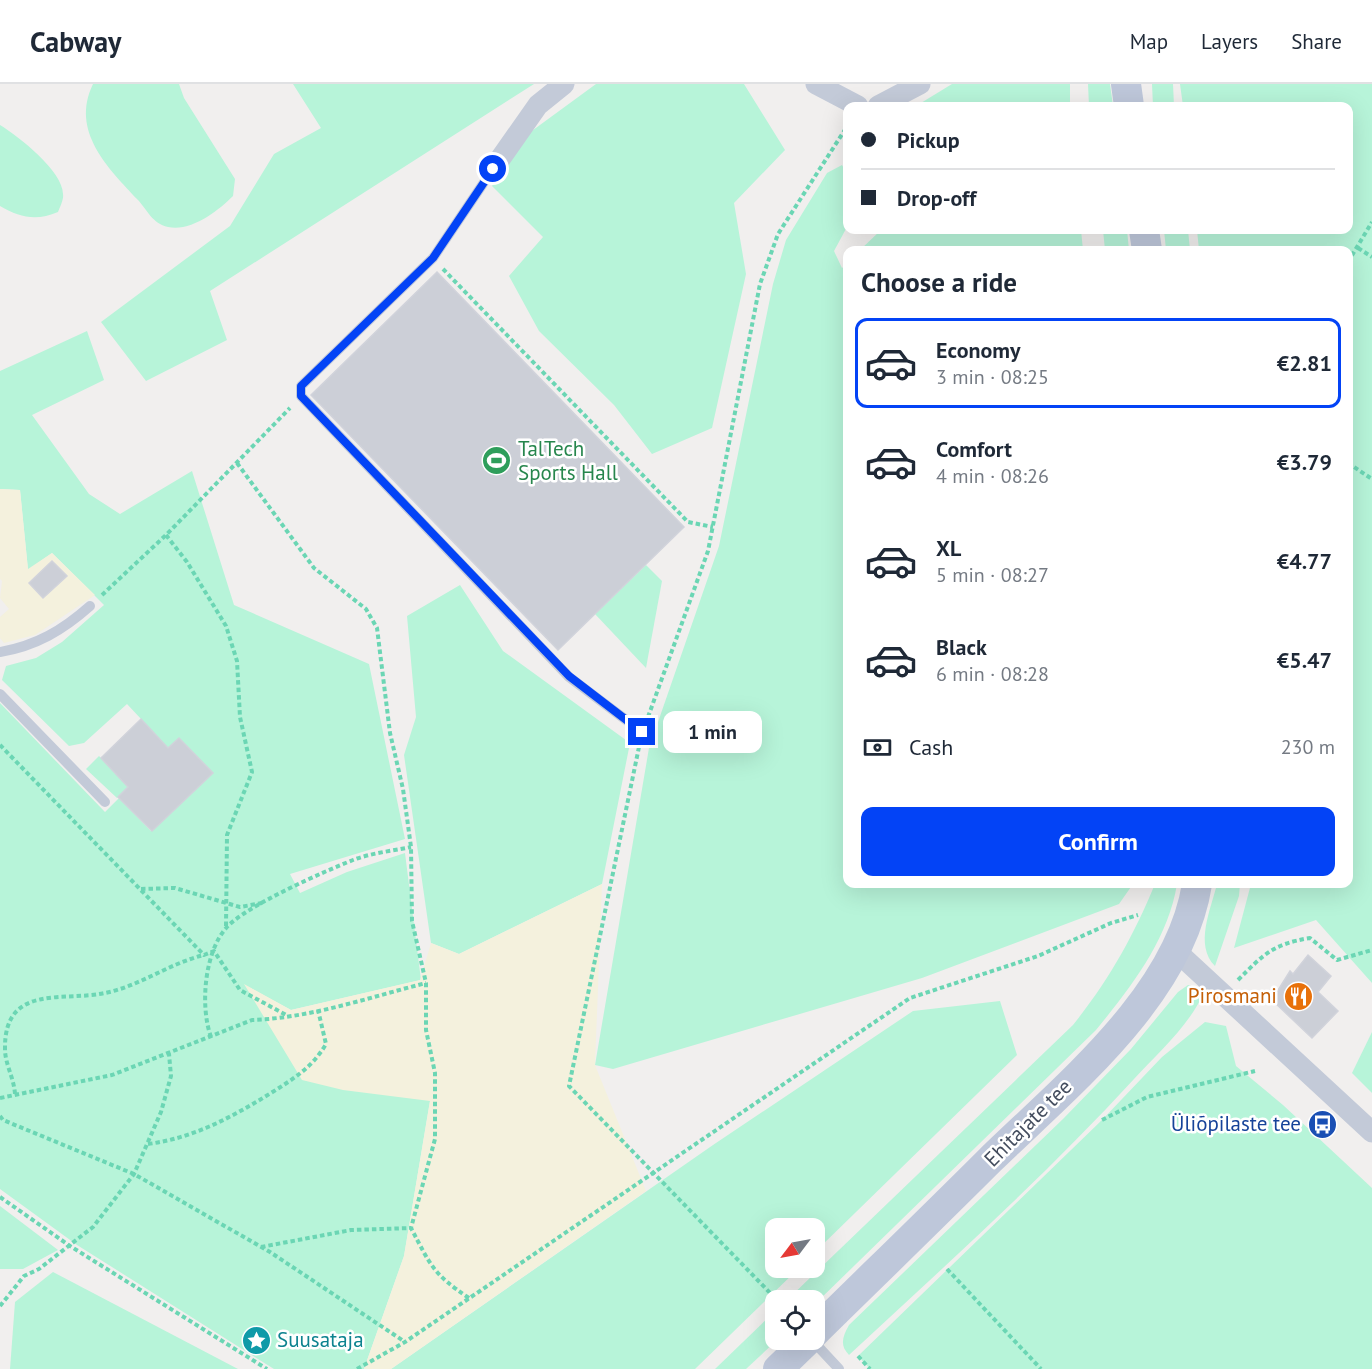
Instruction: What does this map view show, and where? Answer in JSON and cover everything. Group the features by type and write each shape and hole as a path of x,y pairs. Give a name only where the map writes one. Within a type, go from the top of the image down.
{"main road":[{"path":"1126,84 1128,102"},
{"name":"Ehitajate tee","path":"825,1322 1096,1056 1142,1004 1175,950 1195,898 1196,888"},
{"path":"778,1369 799,1350"}],"street":[{"path":"493,169 538,105 564,84"},
{"path":"816,84 850,102"},
{"path":"886,102 920,84"},
{"path":"1175,950 1372,1132"}],"lane":[{"path":"493,169 433,258 301,386 301,396 569,676 642,732"},
{"path":"0,652 24,648 64,629 90,606"},
{"path":"0,694 105,802"},
{"path":"820,1350 839,1369"}],"path":[{"path":"767,1290 569,1086 642,732 708,550 760,284 778,234 843,133"},
{"path":"1353,255 1372,222"},
{"path":"1358,248 1372,257"},
{"path":"433,258 688,522 713,527"},
{"path":"90,606 166,535 301,396"},
{"path":"237,463 314,568 366,609 377,628 390,733 403,789 411,847 412,921 426,983 426,1030 435,1073 435,1138 411,1228 431,1268 446,1283 469,1298"},
{"path":"1353,466 1372,479"},
{"path":"166,535 187,562 226,626 237,661 240,717 252,772 227,835 226,927 214,951 206,1003 206,1022 211,1037"},
{"path":"0,745 204,955"},
{"path":"226,927 266,902 354,859 411,847"},
{"path":"140,889 175,888 240,907 266,902"},
{"path":"357,1369 405,1342 910,998 1038,956 1111,923 1138,915"},
{"path":"1225,994 1266,953 1283,942 1310,938 1337,960 1372,950"},
{"path":"4,1050 9,1023 18,1008 32,1000 105,993 187,958 214,951"},
{"path":"214,951 240,990 288,1016"},
{"path":"0,1098 112,1074 169,1054 252,1020 318,1010 426,983"},
{"path":"147,1144 172,1141 233,1117 305,1072 326,1044 318,1010"},
{"path":"0,1042 15,1094"},
{"path":"0,1306 24,1276 39,1269 93,1227 134,1174 161,1112 171,1076 169,1054"},
{"path":"1102,1120 1147,1097 1255,1071"},
{"path":"0,1116 3,1120 134,1174 261,1247 405,1342"},
{"path":"0,1197 70,1246 267,1369"},
{"path":"261,1247 351,1230 411,1228"},
{"path":"947,1269 1041,1369"},
{"path":"858,1356 870,1369"}],"green space":[{"path":"93,84 179,84 184,98 235,179 233,196 212,214 186,226 168,227 154,220 105,162 89,133 86,117 87,101"},
{"path":"293,84 534,84 210,291 227,340 146,381 101,322 230,226 274,154 321,128"},
{"path":"596,84 744,84 785,150 734,203 746,274 712,428 652,454 614,405 539,331 509,276 543,237 492,186 529,133"},
{"path":"952,84 1070,84 1070,102 923,102"},
{"path":"1088,84 1110,84 1112,102 1089,102"},
{"path":"1152,84 1173,84 1174,102 1153,102"},
{"path":"1180,84 1372,84 1372,983 1316,920 1234,948 1250,888 1353,888 1353,246 1199,246 1197,234 1353,234 1353,102 1182,102"},
{"path":"0,125 28,146 56,175 63,196 58,212 43,217 29,217 0,206"},
{"path":"842,165 843,167 843,234 834,251 843,267 843,888 1130,888 1119,904 922,978 613,1069 595,1065 649,748 719,546 773,284 786,240 827,173"},
{"path":"877,234 1081,234 1083,246 864,246"},
{"path":"1103,234 1127,234 1129,246 1105,246"},
{"path":"1164,234 1188,234 1190,246 1166,246"},
{"path":"87,331 104,380 32,415 89,494 120,514 192,471 234,605 369,664 405,839 290,874 300,893 347,872 405,853 421,980 291,1010 245,985 430,1101 404,1256 364,1369 274,1369 77,1245 0,1189 0,703 105,812 119,798 151,831 213,773 179,738 117,798 86,769 99,756 116,773 156,735 127,704 84,743 69,746 2,680 6,666 36,658 62,642 104,605 52,553 28,570 20,490 0,489 0,371"},
{"path":"646,565 662,581 646,668 595,614"},
{"path":"460,585 503,651 630,743 602,884 459,954 431,943 404,755 416,717 407,616"},
{"path":"1153,888 1176,888 1157,943 1135,980 1096,1030 825,1294 825,1290 797,1290 810,1278 825,1278 825,1263 1073,1025 1119,958"},
{"path":"1216,888 1240,888 1215,966 1206,948 1208,915"},
{"path":"1188,985 1205,990 1191,1015 1163,1048 1030,1185 849,1355 844,1348 843,1340 849,1325 1063,1119 1131,1049 1178,992"},
{"path":"1000,1001 1017,1055 825,1242 825,1218 765,1218 765,1278 789,1278 776,1290 765,1290 765,1301 695,1369 391,1369 713,1145 913,1011"},
{"path":"1205,1022 1226,1026 1236,1066 1283,1105 1372,1188 1372,1369 870,1369 858,1356 1102,1120 1162,1057"},
{"path":"1372,1032 1372,1093 1352,1073"},
{"path":"0,1206 58,1250 23,1269 0,1269"},
{"path":"53,1272 238,1369 10,1369 15,1302"},
{"path":"765,1321 766,1350 746,1369 715,1369"}],"sand":[{"path":"0,489 20,490 28,569 52,553 95,595 35,635 4,643 0,638 0,617 9,609 0,598 2,581 0,579"},
{"path":"602,884 595,1065 646,1191 391,1369 364,1369 404,1256 430,1101 343,1090 302,1080 244,984 291,1010 420,980 431,943 459,954"}],"building":[{"name":"TalTech Sports Hall","path":"437,272 684,527 558,650 311,395"},
{"path":"52,561 67,576 43,598 29,583"},
{"path":"141,719 168,748 179,738 213,773 152,831 118,797 128,787 101,758"},
{"name":"Pirosmani","path":"1308,955 1331,976 1318,992 1338,1011 1312,1038 1272,1000 1290,971 1293,974"}],"place":[{"name":"TalTech Sports Hall","path":"497,461"},
{"name":"Pirosmani","path":"1298,996"},
{"name":"Üliõpilaste tee","path":"1322,1124"},
{"name":"Suusataja","path":"256,1340"}],"route":[{"path":"493,169 433,258 301,386 301,396 569,676 642,732"}]}
